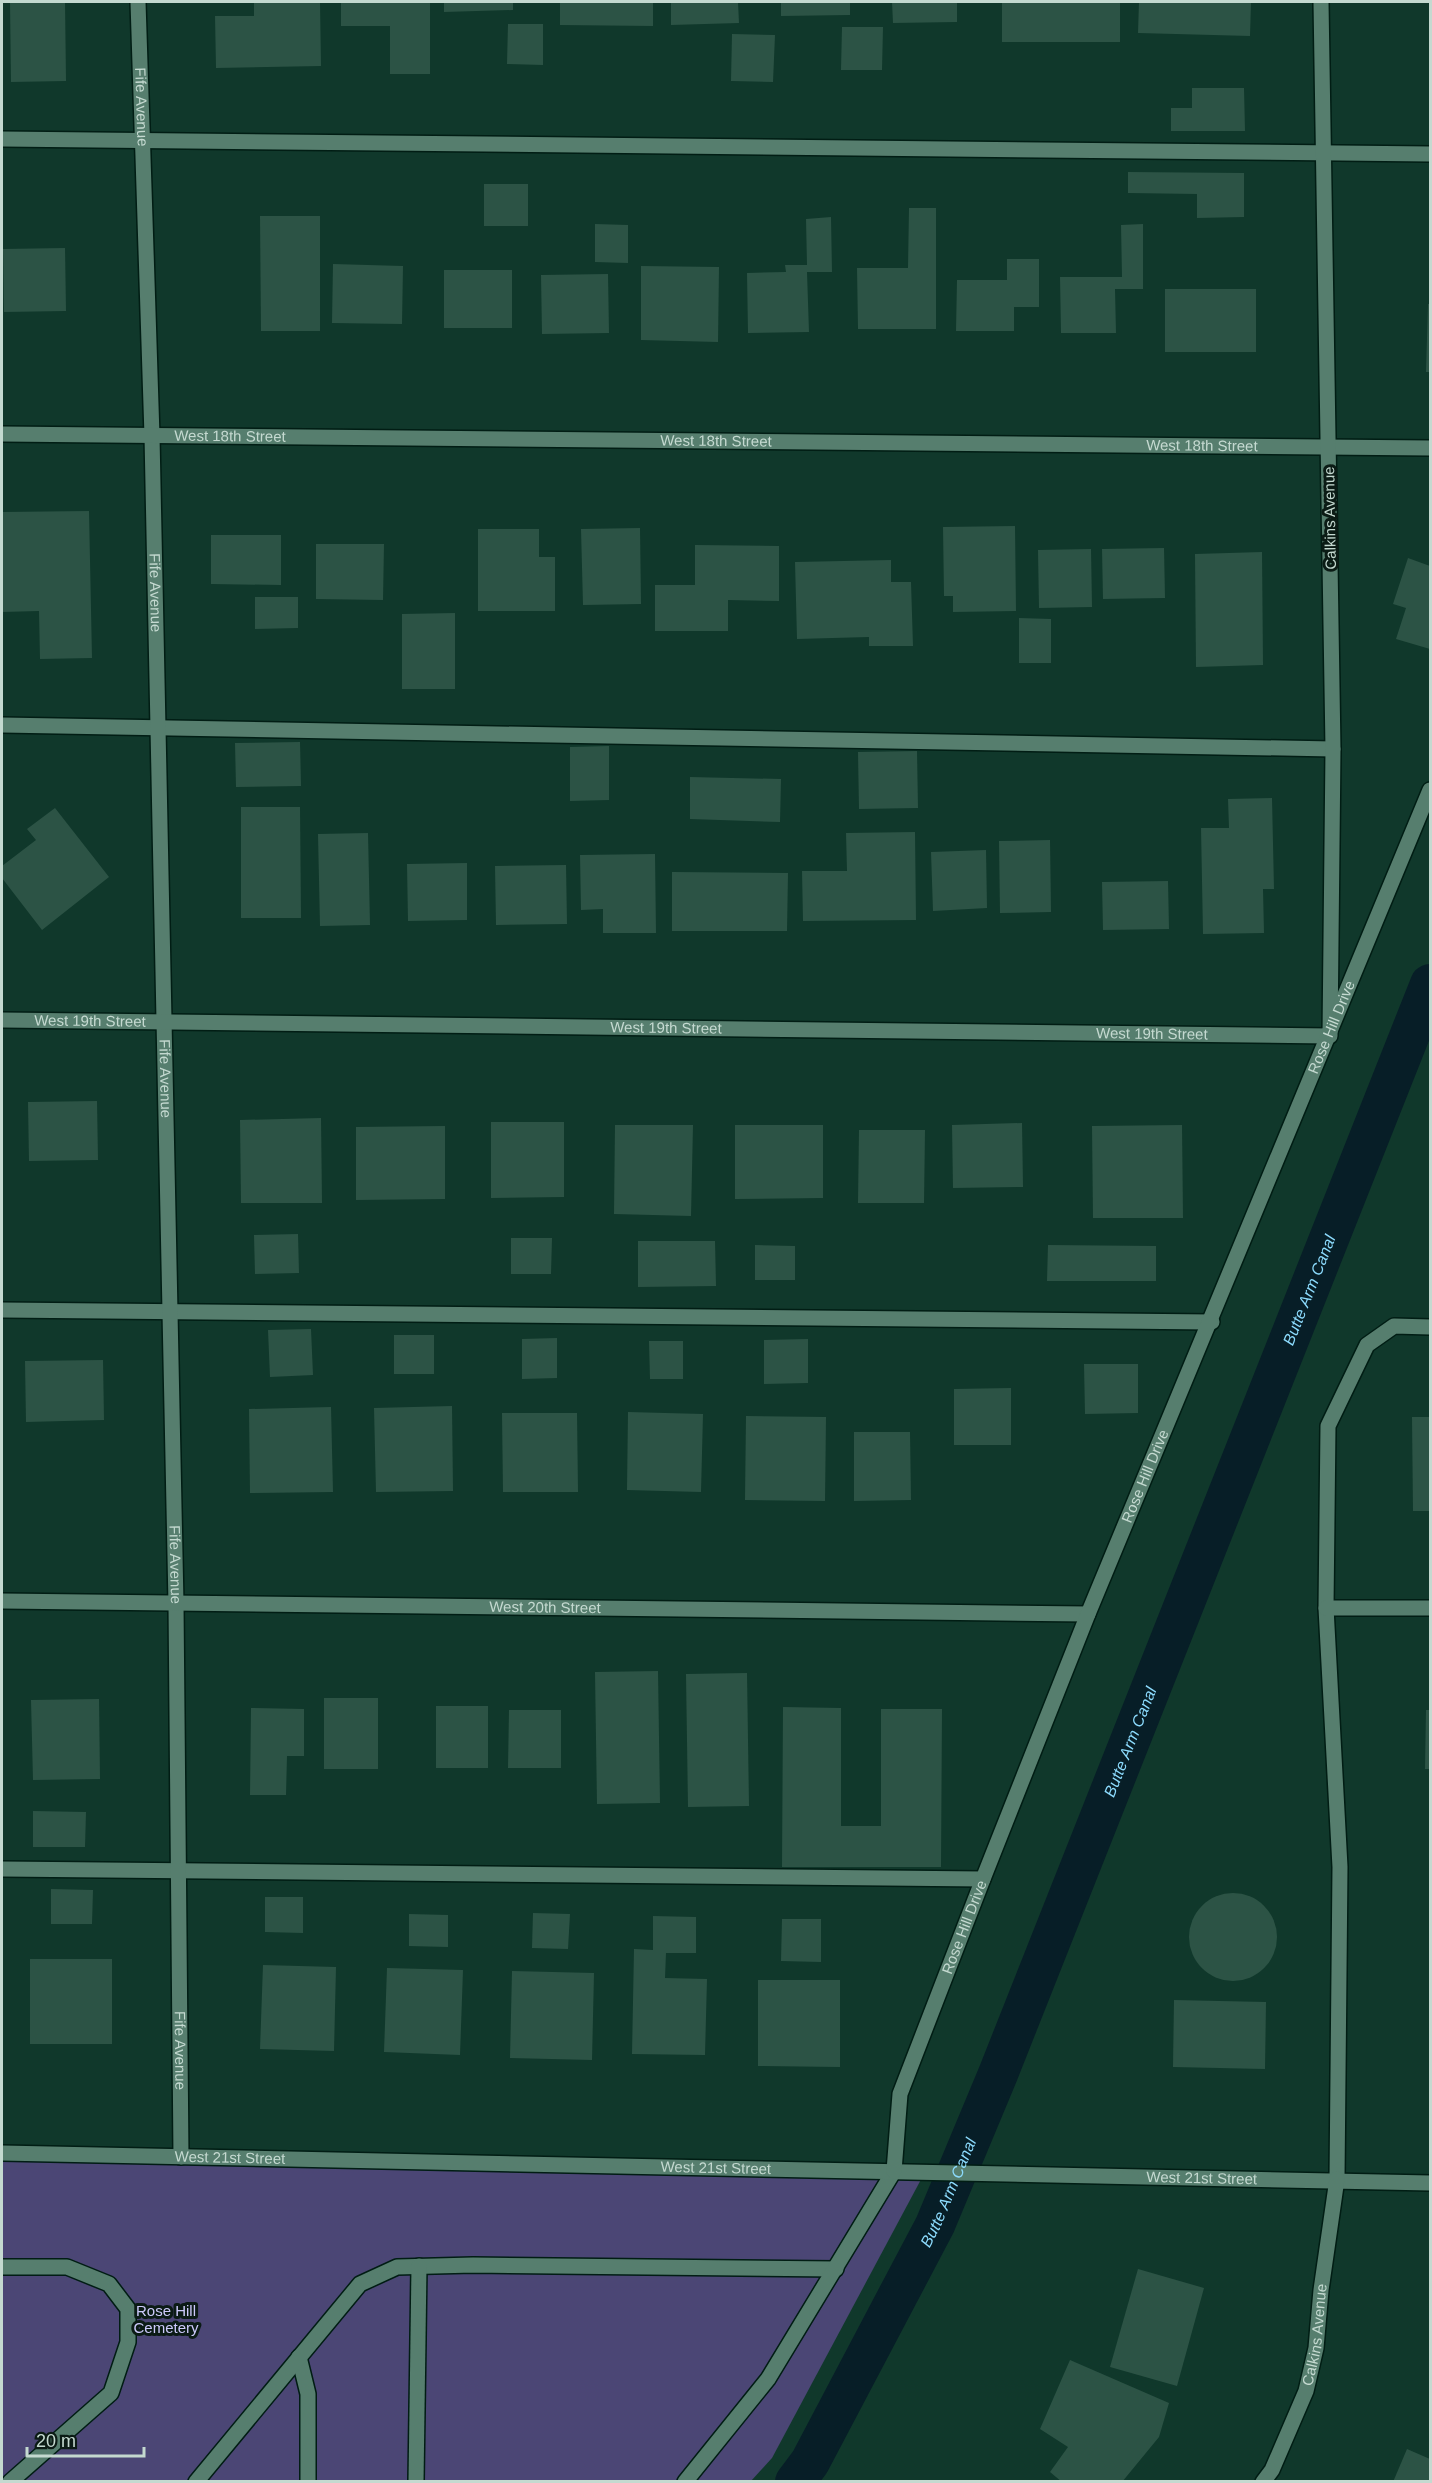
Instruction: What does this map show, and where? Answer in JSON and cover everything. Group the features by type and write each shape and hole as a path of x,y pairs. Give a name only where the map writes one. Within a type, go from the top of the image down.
{"street":[{"name":"Fife Avenue","path":"138,2 152,436 156,727 176,1604 182,2157"},
{"name":"Calkins Avenue","path":"1321,2 1330,447 1333,749 1330,1036"},
{"path":"2,139 1324,151 1431,154"},
{"name":"West 18th Street","path":"2,434 1431,448"},
{"path":"2,725 1333,749"},
{"name":"Rose Hill Drive","path":"894,2171 900,2094 983,1880 1088,1614 1212,1322 1431,790"},
{"name":"West 19th Street","path":"2,1020 1330,1036"},
{"path":"2,1310 1212,1322"},
{"name":"Calkins Avenue","path":"1263,2481 1272,2470 1309,2380 1317,2348 1321,2290 1337,2180 1340,1867 1326,1608 1328,1426 1367,1345 1394,1326 1431,1327"},
{"name":"West 20th Street","path":"2,1601 1088,1614"},
{"path":"1326,1608 1431,1608"},
{"path":"2,1869 983,1880"},
{"name":"West 21st Street","path":"2,2153 1431,2183"},
{"path":"685,2481 768,2379 894,2171"},
{"path":"416,2481 419,2266"},
{"path":"2,2267 67,2267 109,2284 128,2309 128,2342 111,2393 10,2481"},
{"path":"196,2481 360,2284 397,2267 836,2269"},
{"path":"299,2357 308,2394 308,2481"}],"green space":[{"name":"Rose Hill Cemetery","path":"2,2153 925,2172 772,2458 751,2481 2,2482"}],"building":[{"path":"10,2 65,2 66,81 11,82"},
{"path":"254,2 320,2 321,66 216,68 215,16 254,16"},
{"path":"341,2 430,2 430,74 390,74 390,26 341,26"},
{"path":"444,2 513,2 513,10 444,12"},
{"path":"560,2 653,2 653,26 560,25"},
{"path":"671,2 738,2 739,23 671,25"},
{"path":"781,2 850,2 850,15 781,16"},
{"path":"892,2 957,2 957,22 893,23"},
{"path":"1002,2 1120,2 1120,42 1002,42"},
{"path":"1139,2 1251,2 1250,36 1138,33"},
{"path":"508,24 543,24 543,65 507,64"},
{"path":"842,27 883,27 882,70 841,70"},
{"path":"732,34 775,35 773,82 731,81"},
{"path":"1192,88 1244,88 1245,131 1171,131 1171,108 1192,108"},
{"path":"1128,172 1244,173 1244,217 1197,218 1197,194 1128,193"},
{"path":"484,184 528,184 528,226 484,226"},
{"path":"909,208 936,208 936,329 858,329 857,268 908,268"},
{"path":"260,216 320,216 320,331 261,331"},
{"path":"831,217 832,272 807,272 809,332 748,333 747,273 786,272 785,265 807,265 806,219"},
{"path":"595,224 628,225 628,263 595,262"},
{"path":"1143,224 1143,289 1115,289 1116,333 1061,333 1060,277 1122,277 1121,225"},
{"path":"65,248 66,311 4,312 3,249"},
{"path":"1007,259 1039,259 1039,307 1014,307 1014,331 956,331 957,280 1007,280"},
{"path":"333,264 403,266 402,324 332,323"},
{"path":"641,266 719,267 718,342 641,340"},
{"path":"444,270 512,270 512,328 444,328"},
{"path":"608,274 609,333 542,334 541,275"},
{"path":"1165,289 1256,289 1256,352 1165,352"},
{"path":"1428,304 1430,304 1430,372 1426,372"},
{"path":"89,511 92,658 40,659 39,611 2,612 2,512"},
{"path":"1015,526 1016,611 953,612 953,596 944,596 943,527"},
{"path":"640,528 641,604 583,605 581,529"},
{"path":"478,529 539,529 539,557 555,557 555,611 478,611"},
{"path":"211,535 281,535 281,585 211,584"},
{"path":"316,544 384,544 383,600 316,599"},
{"path":"695,545 779,546 779,601 728,600 728,631 655,631 655,585 695,585"},
{"path":"1164,548 1165,598 1103,599 1102,549"},
{"path":"1091,549 1092,607 1039,608 1038,550"},
{"path":"1262,552 1263,665 1196,667 1195,554"},
{"path":"1408,558 1430,566 1430,649 1396,639 1406,608 1393,604"},
{"path":"891,560 891,582 911,582 913,646 869,646 869,637 797,639 795,562"},
{"path":"255,597 298,597 298,628 255,629"},
{"path":"455,613 455,689 402,689 402,614"},
{"path":"1019,618 1051,619 1051,663 1019,663"},
{"path":"300,742 301,786 236,787 235,743"},
{"path":"609,746 609,800 570,801 570,747"},
{"path":"917,751 918,808 859,809 858,752"},
{"path":"690,777 781,779 780,822 690,819"},
{"path":"1272,798 1274,889 1263,889 1264,933 1203,934 1201,828 1229,828 1228,799"},
{"path":"241,807 300,807 301,918 241,918"},
{"path":"55,808 109,877 42,930 2,878 2,866 36,840 27,829"},
{"path":"915,832 916,920 803,921 802,871 847,871 846,833"},
{"path":"368,833 370,925 320,926 318,834"},
{"path":"1050,840 1051,912 1000,913 999,841"},
{"path":"986,850 987,908 933,911 931,852"},
{"path":"655,854 656,933 603,933 603,909 581,910 580,855"},
{"path":"467,863 467,920 408,921 407,864"},
{"path":"566,865 567,924 496,925 495,866"},
{"path":"672,872 788,873 787,931 672,931"},
{"path":"1168,881 1169,929 1103,930 1102,882"},
{"path":"97,1101 98,1160 29,1161 28,1102"},
{"path":"321,1118 322,1203 241,1203 240,1120"},
{"path":"491,1122 564,1122 564,1197 491,1198"},
{"path":"1022,1123 1023,1187 953,1188 952,1125"},
{"path":"615,1125 693,1125 691,1216 614,1214"},
{"path":"735,1125 823,1125 823,1198 735,1199"},
{"path":"1182,1125 1183,1218 1093,1218 1092,1126"},
{"path":"445,1126 445,1199 356,1200 356,1127"},
{"path":"859,1130 925,1130 924,1203 858,1203"},
{"path":"298,1234 299,1273 255,1274 254,1235"},
{"path":"511,1238 552,1238 551,1274 511,1274"},
{"path":"638,1241 715,1241 716,1286 638,1287"},
{"path":"755,1245 795,1246 795,1280 755,1280"},
{"path":"1048,1245 1156,1246 1156,1281 1047,1281"},
{"path":"311,1329 313,1375 270,1377 268,1330"},
{"path":"394,1335 434,1335 434,1374 394,1374"},
{"path":"557,1338 557,1378 522,1379 522,1339"},
{"path":"808,1339 808,1383 764,1384 764,1340"},
{"path":"649,1341 683,1341 683,1379 650,1379"},
{"path":"103,1360 104,1420 26,1422 25,1361"},
{"path":"1084,1364 1138,1364 1138,1413 1085,1414"},
{"path":"1011,1388 1011,1445 954,1445 954,1389"},
{"path":"452,1406 453,1491 376,1492 374,1408"},
{"path":"331,1407 333,1492 250,1493 249,1409"},
{"path":"628,1412 703,1414 701,1492 627,1490"},
{"path":"502,1413 577,1413 578,1492 503,1492"},
{"path":"746,1416 826,1417 825,1501 745,1500"},
{"path":"1412,1417 1430,1417 1430,1511 1413,1511"},
{"path":"854,1432 910,1432 911,1500 854,1501"},
{"path":"658,1671 660,1803 597,1804 595,1672"},
{"path":"747,1673 749,1806 688,1807 686,1674"},
{"path":"324,1698 378,1698 378,1769 324,1769"},
{"path":"99,1699 100,1779 33,1780 31,1700"},
{"path":"436,1706 488,1706 488,1768 436,1768"},
{"path":"783,1707 841,1708 841,1826 881,1826 881,1709 942,1709 941,1867 782,1867"},
{"path":"251,1708 304,1709 304,1756 287,1756 286,1795 250,1795"},
{"path":"509,1710 561,1710 561,1768 508,1768"},
{"path":"1426,1710 1430,1710 1430,1769 1425,1769"},
{"path":"33,1811 86,1812 85,1847 33,1847"},
{"path":"51,1889 93,1890 92,1924 51,1924"},
{"path":"1224,1893 1242,1893 1258,1900 1270,1912 1277,1928 1277,1946 1270,1962 1258,1974 1242,1981 1224,1981 1208,1974 1196,1962 1189,1946 1189,1928 1196,1912 1208,1900"},
{"path":"265,1897 303,1897 303,1933 265,1932"},
{"path":"533,1913 570,1914 568,1949 532,1948"},
{"path":"409,1914 448,1915 448,1947 409,1946"},
{"path":"653,1916 696,1917 696,1953 666,1953 665,1978 707,1979 705,2055 632,2054 634,1949 653,1950"},
{"path":"782,1919 821,1919 821,1962 781,1961"},
{"path":"30,1959 112,1959 112,2044 30,2044"},
{"path":"263,1965 336,1967 334,2051 260,2049"},
{"path":"387,1968 463,1970 460,2055 384,2052"},
{"path":"512,1971 594,1973 592,2060 510,2058"},
{"path":"758,1980 840,1980 840,2067 758,2066"},
{"path":"1174,2000 1266,2002 1265,2069 1173,2067"},
{"path":"1138,2269 1204,2288 1177,2386 1110,2367"},
{"path":"1070,2360 1169,2403 1159,2437 1122,2482 1062,2482 1050,2472 1068,2447 1040,2429"},
{"path":"1407,2449 1430,2459 1430,2482 1393,2482"}],"waterway":[{"name":"Butte Arm Canal","path":"795,2482 810,2462 935,2225 998,2074 1430,984"}]}
